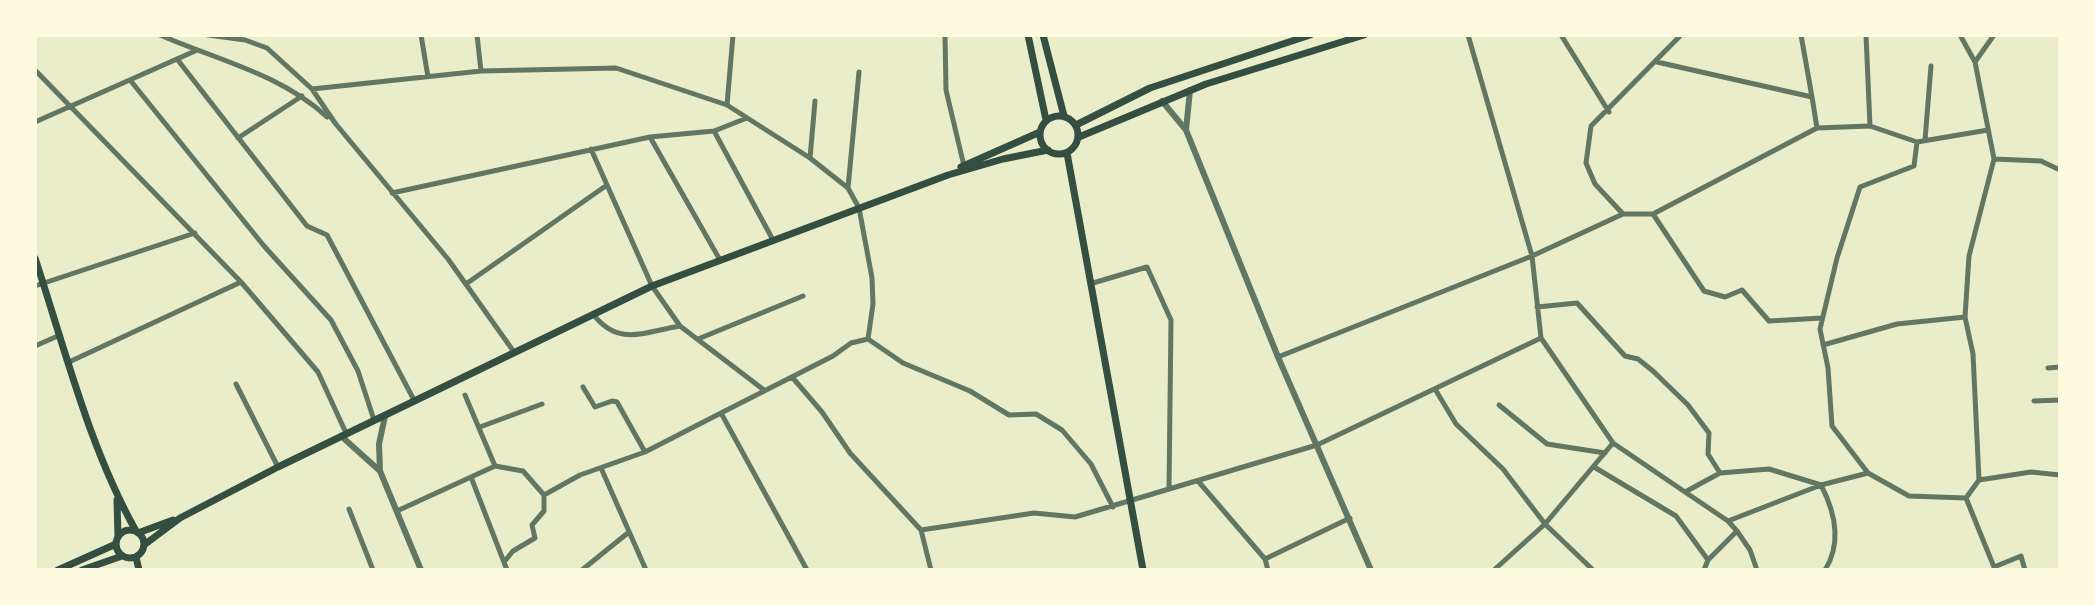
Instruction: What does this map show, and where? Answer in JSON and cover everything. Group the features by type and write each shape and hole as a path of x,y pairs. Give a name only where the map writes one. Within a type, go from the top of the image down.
{"main road":[{"path":"1028,35 1046,120 1040,132 1042,144 1058,155 1067,153 1079,137 1162,101 1311,49 1363,35"},
{"path":"1043,35 1064,116 1076,125 1079,137"},
{"path":"1076,125 1150,88 1310,35"},
{"path":"1042,103 1060,100"},
{"path":"1046,120 1064,116"},
{"path":"948,175 1040,132"},
{"path":"139,570 136,557 144,545 180,518 278,467 652,286 948,175 1003,159 1048,150"},
{"path":"1067,153 1093,283 1143,570"},
{"path":"35,258 39,285 60,335 117,496 144,545"},
{"path":"117,496 117,540 122,556"},
{"path":"58,570 117,540 126,531 137,532 180,518"},
{"path":"82,570 122,556 136,557"}],"street":[{"path":"160,35 259,74 302,96 335,124"},
{"path":"208,35 245,40 267,48 312,89 335,124 466,284 514,352"},
{"path":"421,35 428,77"},
{"path":"477,35 481,72"},
{"path":"727,105 733,35"},
{"path":"945,35 946,90 964,166"},
{"path":"1468,35 1532,256 1541,338 1614,443 1728,521 1750,550 1757,570"},
{"path":"1561,35 1609,112"},
{"path":"1623,214 1595,184 1586,163 1591,126 1609,112 1681,35"},
{"path":"1801,35 1816,128"},
{"path":"1866,35 1870,126"},
{"path":"1960,35 1975,62 1994,159 1969,256 1965,317 1973,354 1979,480 1966,498"},
{"path":"1975,62 1994,35"},
{"path":"35,122 195,51"},
{"path":"177,59 307,226 327,235 415,400"},
{"path":"1657,62 1812,97"},
{"path":"1925,140 1931,66"},
{"path":"312,89 481,72 616,68 727,105 810,158 848,188 859,208 872,278 873,304 868,339"},
{"path":"35,70 72,105 241,282 318,372 344,435 380,471"},
{"path":"848,188 859,72"},
{"path":"130,80 264,246 331,320 358,372 374,420"},
{"path":"1186,130 1190,90"},
{"path":"238,138 302,96"},
{"path":"810,158 815,101"},
{"path":"1162,101 1186,130 1278,358 1371,570"},
{"path":"392,193 650,137 714,131 747,118"},
{"path":"1278,358 1532,256 1623,214 1653,214 1816,128 1870,126 1917,142 1988,131"},
{"path":"714,131 773,240"},
{"path":"650,137 720,260"},
{"path":"1917,142 1914,166 1860,187 1837,258 1820,329 1832,426 1868,473 1909,496 1966,498"},
{"path":"591,149 652,286 680,326 764,390"},
{"path":"1994,159 2041,161 2060,170"},
{"path":"466,284 607,185"},
{"path":"1653,214 1704,291 1726,297 1742,290 1769,321 1822,318"},
{"path":"39,285 195,233"},
{"path":"1093,283 1147,267 1171,320 1169,489"},
{"path":"69,362 241,282"},
{"path":"698,339 803,296"},
{"path":"1537,306 1577,303 1625,355 1638,359 1653,371 1688,405 1709,433 1707,454 1720,473"},
{"path":"593,314 605,330 625,335 680,326"},
{"path":"1823,345 1897,324 1965,317"},
{"path":"35,346 60,335"},
{"path":"921,530 1034,513 1075,517 1317,445 1541,338"},
{"path":"544,495 601,468 645,452 792,377 851,343 868,339 903,363 970,391 1009,415 1036,414 1062,430 1091,464 1113,507"},
{"path":"2048,369 2060,367"},
{"path":"792,377 822,412 850,453 921,530 930,570"},
{"path":"236,384 278,467"},
{"path":"583,387 595,407 617,402 645,452"},
{"path":"1435,388 1457,424 1503,469 1545,524 1593,570"},
{"path":"465,395 495,466"},
{"path":"2034,401 2060,400"},
{"path":"480,427 542,404"},
{"path":"1499,405 1548,444 1605,453"},
{"path":"721,413 807,570"},
{"path":"385,416 379,444 380,471 421,570"},
{"path":"1494,570 1545,524 1614,443"},
{"path":"397,511 495,466 523,471 544,495 543,514 533,525 535,538 513,551 504,562"},
{"path":"1594,467 1676,516 1708,560"},
{"path":"601,468 646,570"},
{"path":"1685,492 1720,473 1769,469 1821,485"},
{"path":"1979,480 2031,472 2060,475"},
{"path":"1728,521 1821,485 1868,473"},
{"path":"471,477 507,570"},
{"path":"1198,481 1265,559 1269,570"},
{"path":"1821,485 1836,523 1833,558 1825,570"},
{"path":"1966,498 1994,567 2021,556 2025,570"},
{"path":"349,509 373,570"},
{"path":"1265,559 1350,518"},
{"path":"1704,570 1708,560 1737,531"},
{"path":"582,570 629,532"}]}
